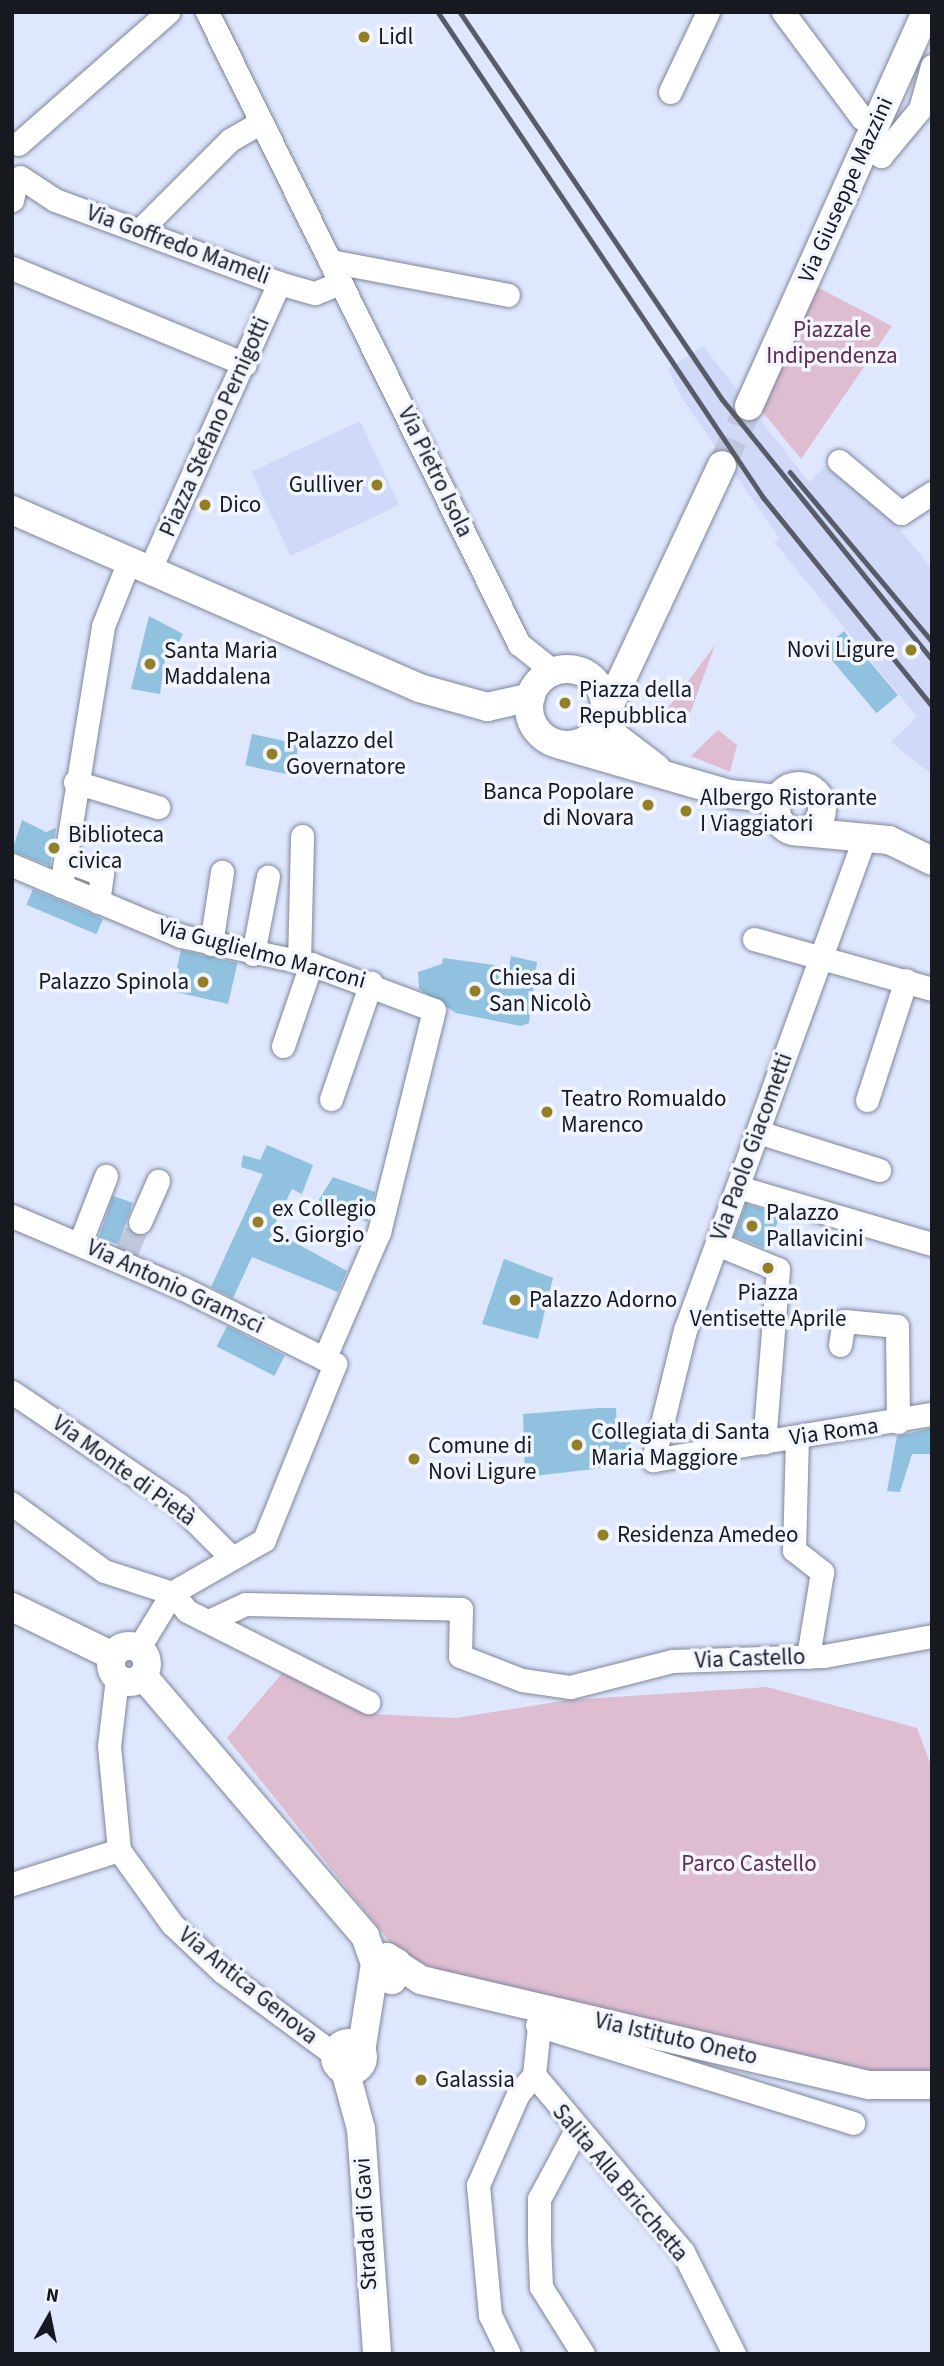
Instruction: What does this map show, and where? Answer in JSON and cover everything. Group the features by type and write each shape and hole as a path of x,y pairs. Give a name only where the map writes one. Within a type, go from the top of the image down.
{"main road":[{"name":"Via Giuseppe Mazzini","path":"749,406 874,141 926,12"},
{"path":"531,697 534,726 553,742 587,740 602,721 635,655 722,465"},
{"path":"12,510 419,688 553,742 730,794 787,817 864,839 889,840 932,861"},
{"path":"592,679 635,655"},
{"path":"419,688 487,707 531,697 554,672 574,670 592,679 604,700 602,721"},
{"path":"602,721 664,774"},
{"path":"787,817 803,787 822,808 864,839"},
{"path":"787,817 817,823 822,808"},
{"path":"12,1607 128,1665 365,1936 390,1975 353,2059"},
{"name":"Via Istituto Oneto","path":"390,1975 539,2016 870,2085 932,2085"},
{"name":"Strada di Gavi","path":"353,2059 377,2354"}],"street":[{"path":"15,185 25,158 15,142 168,12"},
{"name":"Via Pietro Isola","path":"207,12 519,644 554,672"},
{"path":"783,12 862,118 874,141 920,109 932,66"},
{"path":"670,92 700,15"},
{"path":"140,230 230,140 261,123"},
{"name":"Via Goffredo Mameli","path":"15,185 140,230 177,250 279,283 315,293 340,283"},
{"path":"330,261 508,295"},
{"path":"12,268 245,364"},
{"name":"Piazza Stefano Pernigotti","path":"61,886 75,782 113,591 139,566 245,364 279,283"},
{"path":"839,461 901,513 932,493"},
{"path":"75,782 158,807"},
{"path":"283,1046 305,963 302,836"},
{"name":"Via Paolo Giacometti","path":"653,1460 667,1389 819,955 864,839"},
{"path":"66,861 102,874 98,902"},
{"name":"Via Guglielmo Marconi","path":"12,865 98,902 211,944 305,963 372,983 434,1010 379,1232 330,1361"},
{"path":"211,944 222,872"},
{"path":"253,954 268,876"},
{"path":"754,939 819,955 932,989"},
{"path":"867,1100 906,980"},
{"path":"331,1099 372,983"},
{"path":"758,1132 879,1170"},
{"path":"80,1243 106,1176"},
{"path":"140,1222 158,1181"},
{"path":"738,1187 932,1244"},
{"name":"Via Antonio Gramsci","path":"12,1216 80,1243 125,1257 330,1361"},
{"path":"717,1244 776,1264 776,1298 766,1372 764,1442"},
{"path":"840,1345 844,1321 897,1326 898,1422"},
{"path":"12,1884 118,1850 109,1746 128,1665 172,1593 231,1556 264,1540 330,1361"},
{"name":"Via Monte di Pietà","path":"12,1392 179,1505 231,1556"},
{"name":"Via Roma","path":"653,1460 898,1422 932,1414"},
{"path":"797,1437 794,1550 821,1572 808,1657"},
{"path":"12,1504 104,1571 172,1593 187,1611 211,1620 368,1702"},
{"name":"Via Castello","path":"211,1620 246,1604 461,1609 460,1656 522,1680 570,1687 672,1661 808,1657 932,1636"},
{"name":"Via Antica Genova","path":"118,1850 172,1924 223,1972 353,2059"},
{"path":"509,2354 490,2315 478,2185 518,2094 534,2075 539,2016 853,2123"},
{"name":"Salita Alla Bricchetta","path":"534,2075 576,2130 683,2252 734,2354"},
{"path":"576,2130 539,2199 538,2241 541,2287 583,2354"}],"shaded area":[{"name":"Novi Ligure","path":"703,346 809,482 826,465 894,522 932,569 932,775 891,742 917,717 774,542 780,539 681,397 668,369"},
{"path":"360,421 399,505 291,556 251,472"}],"green space":[{"name":"Piazzale Indipendenza","path":"815,286 892,326 801,459 757,405"},
{"path":"715,645 691,711 678,724 663,724 654,717 665,712"},
{"path":"718,730 737,745 730,772 691,756"},
{"name":"Parco Castello","path":"284,1671 370,1714 456,1718 568,1700 767,1687 917,1728 932,1768 932,2071 891,2075 455,1976 400,1955 227,1738"}],"building":[{"name":"Santa Maria Maddalena","path":"149,616 183,634 173,653 166,651 160,694 131,689"},
{"name":"Novi Ligure","path":"844,631 898,695 877,713 823,649"},
{"name":"Palazzo del Governatore","path":"252,734 299,744 292,775 245,765"},
{"path":"22,820 46,832 56,828 50,866 12,851"},
{"path":"33,889 103,919 96,934 26,905"},
{"name":"Palazzo Spinola","path":"181,950 238,963 228,1004 172,991"},
{"name":"Chiesa di San Nicolò","path":"511,956 537,962 529,1023 521,1026 456,1013 419,989 418,972 442,964 443,958 509,967"},
{"name":"ex Collegio S. Giorgio","path":"267,1145 313,1165 302,1194 292,1189 272,1230 347,1271 338,1292 252,1257 233,1298 211,1287 263,1174 241,1167 243,1155 260,1160"},
{"path":"333,1177 375,1192 367,1222 318,1201"},
{"path":"113,1196 133,1203 119,1244 99,1238"},
{"path":"746,1204 780,1214 769,1250 734,1236"},
{"name":"Palazzo Adorno","path":"504,1259 553,1278 538,1339 482,1324"},
{"path":"227,1326 285,1356 274,1376 217,1346"},
{"name":"Collegiata di Santa Maria Maggiore","path":"616,1408 617,1427 631,1442 627,1452 611,1457 611,1467 525,1477 523,1414"},
{"path":"932,1428 932,1454 912,1454 900,1492 887,1491 897,1436"}],"tunnel":[{"path":"722,465 749,406"},
{"path":"127,1252 140,1222"}],"railway":[{"path":"438,12 763,497 932,706"},
{"path":"460,12 722,399 932,659"},
{"path":"790,472 932,641"}],"place":[{"name":"Lidl","path":"364,37"},
{"name":"Gulliver","path":"377,485"},
{"name":"Dico","path":"205,505"},
{"name":"Novi Ligure","path":"911,650"},
{"name":"Santa Maria Maddalena","path":"150,664"},
{"name":"Piazza della Repubblica","path":"565,703"},
{"name":"Palazzo del Governatore","path":"272,754"},
{"name":"Banca Popolare di Novara","path":"648,805"},
{"name":"Albergo Ristorante I Viaggiatori","path":"686,811"},
{"name":"Biblioteca civica","path":"54,848"},
{"name":"Palazzo Spinola","path":"203,982"},
{"name":"Chiesa di San Nicolò","path":"475,991"},
{"name":"Teatro Romualdo Marenco","path":"547,1112"},
{"name":"ex Collegio S. Giorgio","path":"258,1222"},
{"name":"Palazzo Pallavicini","path":"752,1226"},
{"name":"Piazza Ventisette Aprile","path":"768,1268"},
{"name":"Palazzo Adorno","path":"515,1300"},
{"name":"Collegiata di Santa Maria Maggiore","path":"577,1445"},
{"name":"Comune di Novi Ligure","path":"414,1459"},
{"name":"Residenza Amedeo","path":"603,1535"},
{"name":"Galassia","path":"421,2080"}]}
